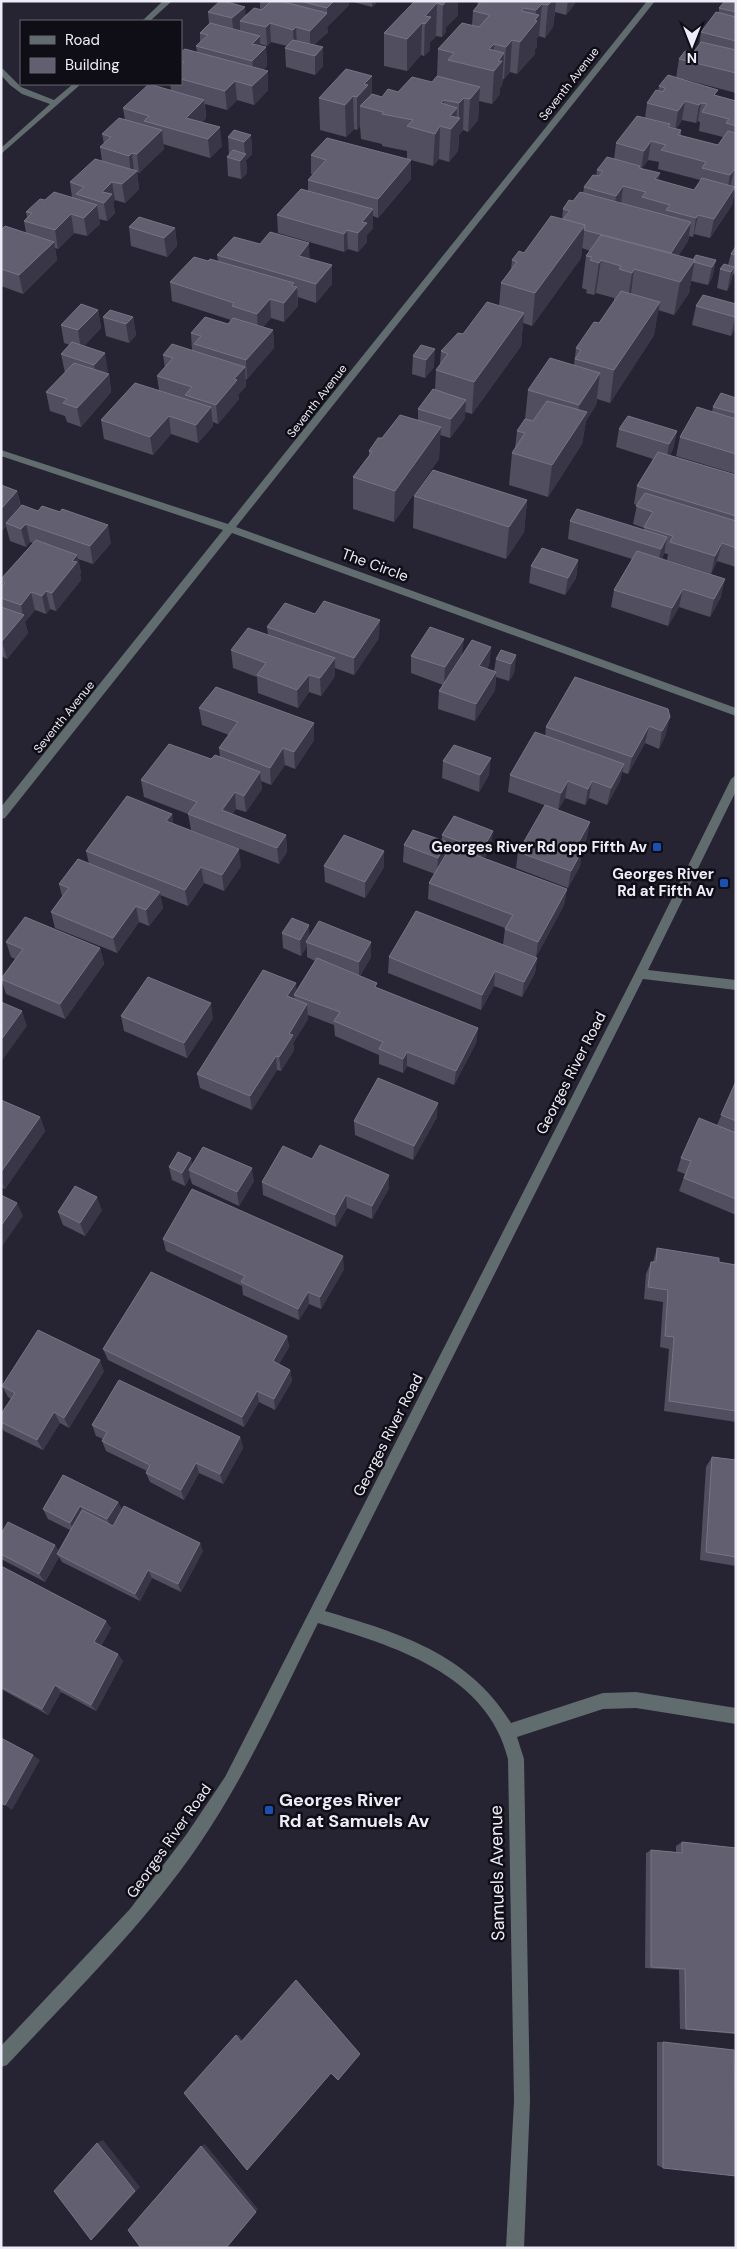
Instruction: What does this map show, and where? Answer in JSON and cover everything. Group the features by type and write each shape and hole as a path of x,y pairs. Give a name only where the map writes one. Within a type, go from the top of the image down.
{"street":[{"path":"147,20 168,1"},
{"name":"Seventh Avenue","path":"1,815 651,1"},
{"path":"1,69 20,91 55,103"},
{"path":"1,152 76,85"},
{"name":"The Circle","path":"1,453 231,529 736,712"},
{"name":"Georges River Road","path":"1,2059 136,1915 192,1841 230,1782 640,974 736,779"},
{"path":"640,974 736,985"},
{"name":"Samuels Avenue","path":"315,1615 390,1639 438,1659 466,1679 487,1702 508,1732 516,1759 522,2101 515,2248"},
{"path":"508,1732 603,1701 636,1700 736,1716"}],"building":[{"path":"220,1 245,7 232,18 208,12"},
{"path":"271,1 280,1 327,13 310,31 296,27 293,30 270,23 266,27 240,21 254,8 262,10"},
{"path":"300,1 334,1 327,8"},
{"path":"415,1 446,1 443,5 437,3 425,16 431,17 425,24 422,23 407,39 384,33"},
{"path":"478,1 552,1 548,5 542,4 536,10 524,8 521,11 539,15 535,20 537,21 520,42 512,40 506,47 494,44 489,49 504,53 498,61 502,61 494,71 448,60 454,53 438,49 462,23 479,27 490,15 473,11 481,2"},
{"path":"725,1 736,1 736,12 719,8"},
{"path":"716,12 736,17 736,41 701,32"},
{"path":"210,23 260,36 252,44 266,47 252,61 196,46 208,35 200,33"},
{"path":"293,40 323,47 315,56 285,48"},
{"path":"701,42 736,50 736,73 679,59 685,51 693,53"},
{"path":"185,49 268,71 252,86 235,81 225,91 182,79 182,64 184,62 182,61 182,51"},
{"path":"346,69 372,76 364,84 368,85 357,97 353,96 345,105 319,98"},
{"path":"668,75 718,90 714,95 736,101 736,126 726,123 729,119 702,112 707,104 701,103 699,105 685,101 678,111 647,103 656,90 663,92 665,88 659,86"},
{"path":"437,76 480,87 470,99 464,98 459,103 444,100 441,103 457,108 450,116 460,118 451,129 440,126 435,134 407,126 413,120 382,114 383,112 360,106 372,94 382,97 388,89 398,92 412,77 432,82"},
{"path":"148,85 152,85 204,100 186,118 220,127 208,139 144,121 149,116 123,108"},
{"path":"637,116 670,124 668,127 681,130 678,135 718,145 728,131 736,133 736,170 730,175 702,168 706,162 661,150 666,145 651,141 644,151 616,143"},
{"path":"119,118 162,130 137,154 132,153 129,156 100,147 111,137 102,134"},
{"path":"234,130 251,135 244,142 228,137"},
{"path":"327,138 411,160 378,199 308,180 326,160 311,155"},
{"path":"233,150 246,154 240,161 227,157"},
{"path":"607,157 660,173 655,179 694,190 702,178 735,187 714,219 698,215 696,218 666,210 670,205 642,197 646,192 623,186 616,196 584,187 593,175 599,176 603,171 597,170"},
{"path":"95,159 137,171 122,184 112,182 102,192 112,194 104,203 76,194 84,187 70,182"},
{"path":"301,189 373,209 362,222 367,223 358,233 347,230 344,234 277,215"},
{"path":"54,192 97,205 84,218 71,214 55,230 24,221 32,213 26,212 40,199 45,200"},
{"path":"580,192 691,222 671,253 584,230 585,225 563,219 570,211 563,209 569,200 573,201"},
{"path":"551,216 585,225 535,293 501,283 517,262 512,260 519,251 524,253"},
{"path":"139,217 175,228 164,238 129,227"},
{"path":"5,226 54,242 19,275 1,269 1,230"},
{"path":"270,232 309,243 299,256 332,265 316,284 217,255 234,237 260,244"},
{"path":"601,235 695,260 680,282 634,269 632,273 619,269 621,266 601,260 599,263 590,260 592,257 586,256"},
{"path":"736,246 736,255 731,254"},
{"path":"696,255 716,260 712,267 694,262 695,260 693,260"},
{"path":"194,257 208,261 210,259 294,283 292,286 297,287 284,303 270,299 257,314 232,306 234,303 170,282"},
{"path":"724,264 734,267 731,272 720,269"},
{"path":"621,291 660,302 614,370 575,359 581,350 576,348 594,322 599,323"},
{"path":"703,295 736,304 735,317 696,306"},
{"path":"487,302 524,313 474,382 436,370 448,354 441,351 458,333 463,334"},
{"path":"81,304 98,310 78,330 61,325"},
{"path":"110,310 133,317 126,324 103,317"},
{"path":"205,317 228,324 233,318 273,330 246,360 194,344 201,336 191,333"},
{"path":"72,342 105,353 94,365 61,354"},
{"path":"172,344 245,367 234,379 237,380 216,405 185,395 192,387 157,376 173,358 163,355"},
{"path":"421,345 435,349 426,360 413,356"},
{"path":"550,358 600,373 579,405 528,390"},
{"path":"74,363 109,374 77,408 63,403 67,399 46,392"},
{"path":"135,383 211,407 196,425 169,416 150,437 101,420"},
{"path":"433,389 466,400 451,419 418,409"},
{"path":"721,393 736,398 736,413 713,407"},
{"path":"547,401 587,412 552,465 512,453 525,433 517,431 525,419 533,421"},
{"path":"697,407 736,419 736,454 680,437"},
{"path":"400,415 441,427 395,491 353,477 372,452 369,451 378,438 382,438"},
{"path":"628,416 677,431 669,444 619,429"},
{"path":"658,452 736,475 736,516 637,486"},
{"path":"433,470 527,500 509,527 414,496"},
{"path":"1,485 17,491 1,509"},
{"path":"645,493 736,521 736,548 722,543 715,556 670,542 673,536 644,527 653,512 636,506"},
{"path":"22,505 38,511 42,506 60,512 62,509 108,525 90,546 26,524 21,529 6,523"},
{"path":"577,509 667,537 661,549 570,521"},
{"path":"36,540 77,555 72,561 77,562 52,593 46,591 42,596 31,592 21,605 1,598 1,587 5,583 1,579"},
{"path":"542,548 578,560 568,578 531,566"},
{"path":"637,551 725,579 714,599 683,589 672,608 614,590"},
{"path":"324,601 380,620 354,658 267,627 285,603 315,614"},
{"path":"1,607 24,615 2,641 1,641"},
{"path":"430,627 464,639 445,667 411,656"},
{"path":"248,628 335,658 320,678 309,675 297,690 257,675 266,663 231,650"},
{"path":"472,640 491,647 479,666 496,672 476,704 439,691"},
{"path":"501,650 516,655 511,664 496,659"},
{"path":"575,677 668,709 670,717 662,731 649,726 632,757 546,727"},
{"path":"216,687 314,723 294,752 283,748 270,768 219,748 238,722 199,708"},
{"path":"535,732 624,764 611,788 592,781 588,789 568,781 561,793 510,775"},
{"path":"169,744 211,759 215,755 260,772 244,796 235,792 222,810 286,835 277,848 188,814 197,802 141,780"},
{"path":"454,745 491,758 480,775 443,761"},
{"path":"127,796 172,814 166,821 239,849 222,875 201,867 185,890 86,851"},
{"path":"545,805 590,822 576,847 583,849 571,871 518,852"},
{"path":"454,816 493,831 482,850 442,835"},
{"path":"413,830 447,842 438,858 404,845"},
{"path":"344,835 384,851 365,882 324,866"},
{"path":"451,846 567,889 538,942 505,929 513,915 429,883"},
{"path":"78,859 160,892 146,910 136,906 113,938 51,912 69,888 59,884"},
{"path":"416,911 537,958 524,982 495,971 482,995 389,957"},
{"path":"25,917 100,948 60,1004 1,979 23,949 6,942"},
{"path":"292,918 309,925 300,940 282,933"},
{"path":"319,921 371,942 359,962 306,942"},
{"path":"317,958 377,983 375,987 478,1028 456,1071 407,1052 403,1059 379,1049 383,1042 334,1021 340,1012 294,995"},
{"path":"263,970 296,983 287,996 307,1004 289,1034 293,1035 279,1057 276,1056 250,1096 197,1074"},
{"path":"148,977 211,1003 184,1043 121,1016"},
{"path":"1,1002 22,1011 1,1040"},
{"path":"378,1078 438,1103 414,1146 354,1121"},
{"path":"736,1081 736,1121 721,1115"},
{"path":"1,1100 40,1117 1,1172"},
{"path":"699,1118 736,1133 736,1199 684,1178 691,1161 681,1158"},
{"path":"320,1145 389,1175 372,1206 346,1195 335,1215 262,1182 283,1146 312,1159"},
{"path":"203,1147 252,1168 237,1192 189,1170"},
{"path":"178,1152 191,1158 182,1173 169,1167"},
{"path":"75,1186 97,1197 80,1223 58,1212"},
{"path":"192,1189 343,1256 320,1297 308,1292 298,1309 241,1282 245,1276 163,1239"},
{"path":"1,1195 17,1203 1,1226"},
{"path":"657,1248 719,1258 719,1262 736,1265 736,1411 669,1401 674,1337 665,1336 668,1290 648,1287 651,1262 656,1262"},
{"path":"151,1272 287,1336 273,1361 290,1370 274,1399 257,1391 242,1417 103,1349"},
{"path":"38,1330 100,1360 64,1418 54,1412 37,1440 1,1422 1,1414 15,1393 2,1386"},
{"path":"119,1380 240,1437 220,1474 196,1463 181,1490 146,1473 150,1465 102,1441 107,1432 92,1425"},
{"path":"712,1457 736,1460 736,1557 706,1552"},
{"path":"63,1475 118,1502 107,1519 80,1506 70,1523 43,1509"},
{"path":"124,1506 200,1543 178,1584 148,1570 135,1594 57,1554 82,1510 113,1526"},
{"path":"8,1522 55,1545 39,1574 1,1554 1,1534"},
{"path":"1,1566 106,1621 94,1642 118,1654 91,1705 55,1685 42,1709 1,1687"},
{"path":"1,1738 33,1755 5,1805 1,1803"},
{"path":"682,1842 736,1848 736,2033 686,2029 685,1969 651,1967 651,1850 682,1853"},
{"path":"296,1980 360,2054 338,2080 331,2073 247,2170 184,2093 236,2035 241,2042"},
{"path":"663,2042 734,2050 736,2176 663,2168"},
{"path":"97,2143 135,2191 91,2240 54,2191"},
{"path":"201,2146 256,2212 226,2248 141,2248 128,2230"}],"place":[{"name":"Georges River Rd opp Fifth Av","path":"657,847"},
{"name":"Georges River Rd at Fifth Av","path":"724,883"},
{"name":"Georges River Rd at Samuels Av","path":"269,1810"}]}
